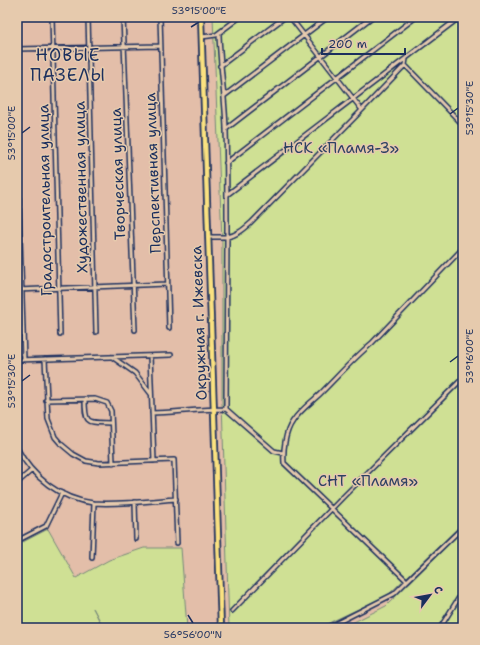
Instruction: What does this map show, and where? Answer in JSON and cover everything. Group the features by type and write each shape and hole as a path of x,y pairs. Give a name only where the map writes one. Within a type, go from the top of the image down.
{"main road":[{"name":"Окружная г. Ижевска","path":"201,17 221,628"}],"street":[{"name":"Градостроительная улица","path":"52,17 60,334"},
{"name":"Художественная улица","path":"88,17 96,332"},
{"name":"Творческая улица","path":"124,17 135,330"},
{"name":"Перспективная улица","path":"160,17 168,328"},
{"path":"202,38 216,36 240,17"},
{"path":"220,66 285,17"},
{"path":"290,17 362,110"},
{"path":"224,96 328,17"},
{"path":"226,129 372,17"},
{"path":"226,162 416,17"},
{"path":"228,194 460,17"},
{"path":"219,34 220,66 226,129 228,194 226,409"},
{"path":"17,49 160,46"},
{"path":"208,237 227,237 242,232 405,65 406,59"},
{"path":"405,65 463,125"},
{"path":"17,142 19,247 24,360"},
{"path":"407,581 284,463 283,453 286,438 293,420 357,355 372,342 463,248"},
{"path":"17,290 167,284"},
{"path":"17,330 23,330"},
{"path":"17,360 171,355"},
{"path":"150,356 154,461"},
{"path":"112,357 135,373 152,396"},
{"path":"45,359 48,419 55,437 73,454 86,461 113,463 174,460 177,543"},
{"path":"232,611 463,378"},
{"path":"85,399 85,416 88,421 111,423"},
{"path":"46,400 98,399 107,403 111,411 113,463"},
{"path":"152,413 226,409 274,451 283,453"},
{"path":"17,448 23,459 46,484 77,500 94,503 176,499"},
{"path":"17,483 32,470"},
{"path":"17,541 46,526 62,493"},
{"path":"135,502 136,539"},
{"path":"92,558 94,503"},
{"path":"327,628 394,594 463,527"},
{"path":"440,628 463,591"}],"green space":[{"path":"213,17 463,17 463,523 388,595 318,628 229,628 222,401 222,240"},
{"path":"48,529 76,578 109,560 144,548 181,548 187,628 104,628 93,608 103,628 17,628 17,545"},
{"path":"463,530 463,628 342,628 386,606"}],"district":[{"name":"НОВЫЕ ПАЗЕЛЫ","path":"68,65"}],"park label":[{"name":"НСК «Пламя-3»","path":"341,148"},
{"name":"СНТ «Пламя»","path":"368,481"}]}
